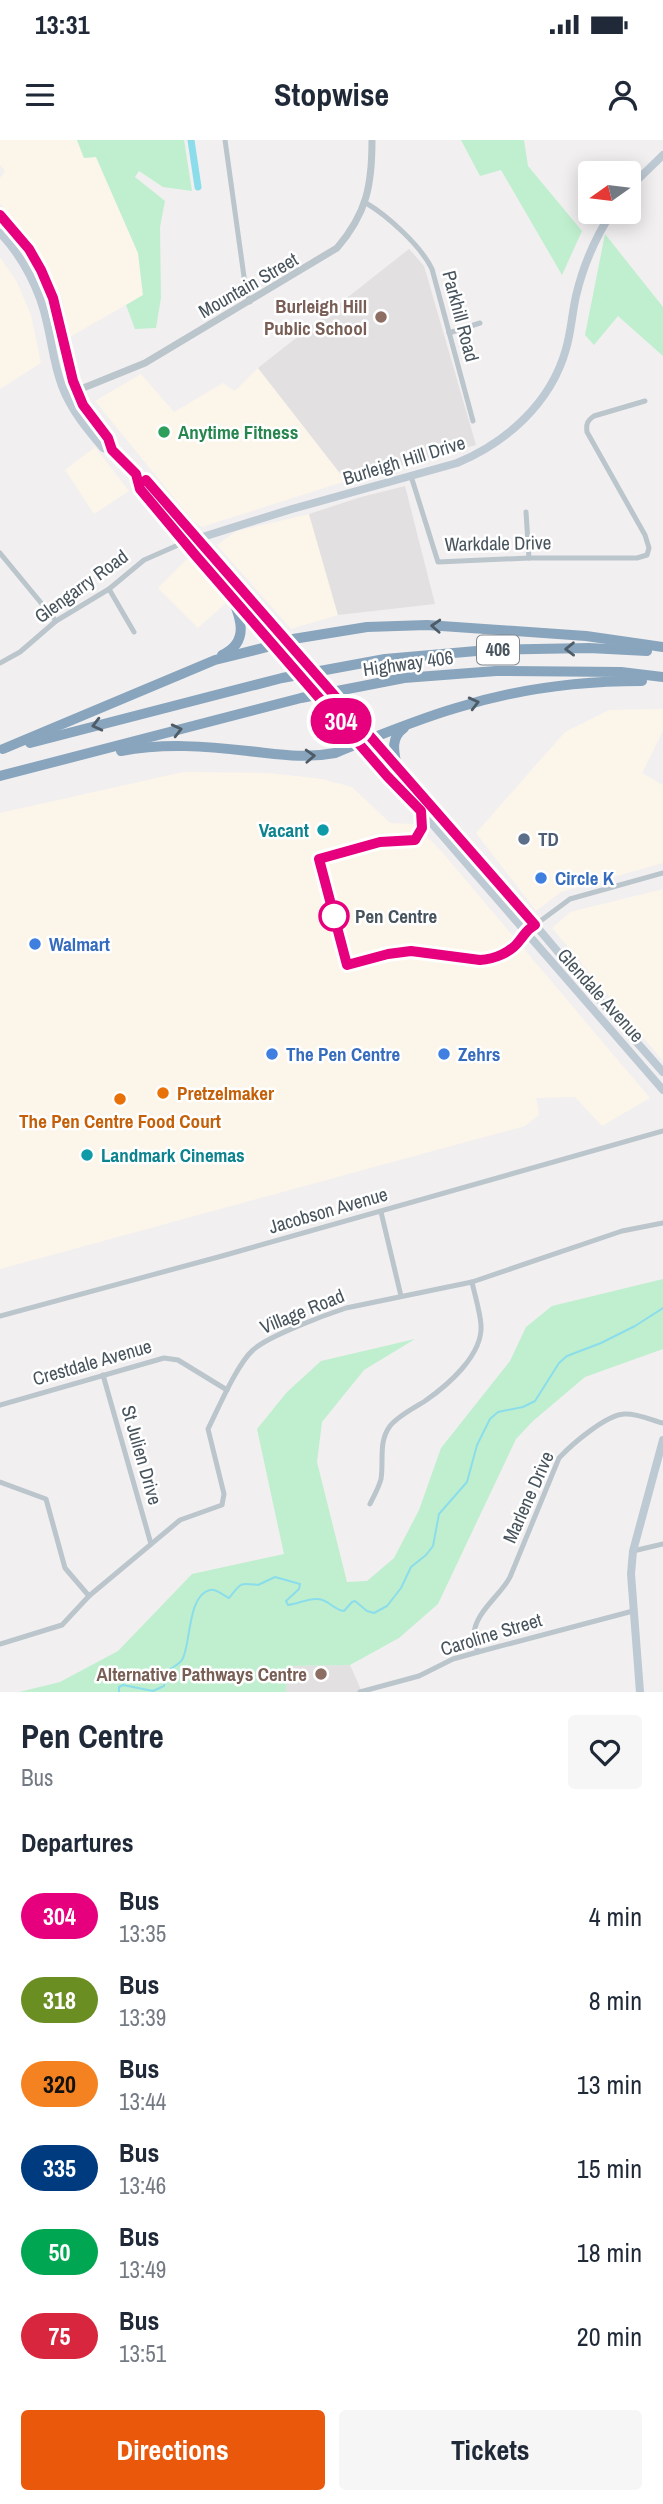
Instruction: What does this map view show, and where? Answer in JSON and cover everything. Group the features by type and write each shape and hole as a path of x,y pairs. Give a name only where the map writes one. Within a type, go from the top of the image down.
{"highway":[{"path":"195,668 228,653 239,640 242,625 231,596"},
{"path":"2,750 215,660 287,640 367,628 428,625 586,636 663,649"},
{"name":"Highway 406","path":"2,750 282,678 385,659 467,651 663,649"},
{"name":"Highway 406","path":"0,776 300,698 404,678 496,671 621,672 663,679"},
{"path":"16,772 144,747 228,748 290,757 316,757 360,744 457,707 553,685 663,679"},
{"path":"397,767 395,740 398,732 410,725"}],"main road":[{"path":"641,176 663,155"},
{"name":"Glendale Avenue","path":"0,215 29,249 53,298 68,367 77,391 88,412 108,438 112,450 136,474 146,480 663,1072"},
{"name":"Burleigh Hill Drive","path":"185,542 457,463 498,442 538,404 550,385 566,350 584,268 605,224"},
{"name":"Glendale Avenue","path":"0,233 23,264 36,288 47,321 57,371 66,395 86,428 103,449 112,450"},
{"name":"Glendale Avenue","path":"136,474 140,489 231,596 663,1090"},
{"path":"524,931 535,925"},
{"path":"640,1692 631,1574 633,1551 663,1440"}],"street":[{"path":"225,140 246,292 250,302"},
{"name":"Mountain Street","path":"66,395 145,363 337,248 355,226 366,203 372,164 372,140"},
{"name":"Parkhill Road","path":"366,203 379,211 426,257 432,269 473,421"},
{"path":"449,333 480,323"},
{"name":"Warkdale Drive","path":"411,476 438,562 529,558 637,558 647,555 649,548 645,534 587,432 587,421 594,416 645,401"},
{"path":"526,512 529,558"},
{"name":"Glengarry Road","path":"0,663 20,652 56,621 109,589 145,560 185,542"},
{"path":"0,553 56,621"},
{"path":"109,589 135,632"},
{"path":"535,925 570,899 663,873"},
{"name":"Jacobson Avenue","path":"0,1316 381,1212 663,1131"},
{"path":"381,1212 401,1296"},
{"name":"Village Road","path":"0,1644 62,1625 89,1597 180,1520 222,1505 224,1494 208,1429 251,1350 262,1343 336,1311 472,1282 622,1231 663,1223"},
{"path":"370,1504 380,1481 385,1434 392,1423 437,1392 471,1357 475,1349 481,1324 472,1282"},
{"name":"Crestdale Avenue","path":"0,1405 164,1358 178,1360 227,1390"},
{"name":"St Julien Drive","path":"103,1375 151,1544"},
{"name":"Marlene Drive","path":"478,1652 474,1634 478,1620 504,1589 510,1577 559,1458 612,1417 632,1415 663,1423"},
{"path":"0,1482 46,1499 65,1568 89,1597"},
{"path":"633,1551 663,1544"},
{"name":"Caroline Street","path":"360,1692 419,1676 453,1659 633,1611"}],"shaded area":[{"path":"0,140 77,140 84,158 96,157 138,253 143,295 70,337 62,298 48,269 22,228 0,204 0,178 5,171 0,165"},
{"name":"Burleigh Hill Public School","path":"409,249 424,266 476,445 346,481 258,368"},
{"path":"0,257 17,282 31,315 41,363 0,389"},
{"path":"258,368 346,481 202,527 192,520 95,401 141,374 174,412 223,383 235,391"},
{"path":"95,447 129,491 94,514 65,470"},
{"path":"405,486 435,604 338,615 309,514"},
{"path":"309,514 338,615 291,629 217,545 237,531"},
{"path":"189,557 226,603 198,628 158,588"},
{"path":"663,709 663,731 642,773 663,785 663,863 561,892 536,911 476,833 565,732 609,710"},
{"path":"183,772 269,773 322,779 352,787 390,823 415,824 442,852 650,1098 602,1126 575,1097 536,1098 539,1115 525,1126 0,1269 0,813"},
{"path":"663,889 663,1061 552,928 570,912"},
{"name":"Alternative Pathways Centre","path":"350,1665 362,1692 286,1692 287,1666"}],"green space":[{"path":"77,140 184,140 192,191 163,187 139,171 135,177 165,201 160,227 161,298 156,328 135,329 126,305 143,295 138,253 96,157 84,158"},
{"path":"461,140 524,140 528,166 582,231 562,275 501,170 480,176"},
{"path":"605,234 663,307 663,356 618,316 594,345 585,335"},
{"path":"663,1279 663,1349 585,1377 516,1439 438,1604 399,1638 350,1665 288,1666 286,1692 19,1692 60,1682 118,1651 192,1574 284,1554 257,1429 287,1392 321,1361 415,1339 364,1370 322,1422 317,1462 347,1582 367,1581 394,1558 419,1510 441,1448 510,1361 526,1327 552,1306"}],"waterway":[{"path":"191,140 198,187"},
{"path":"119,1692 119,1687 123,1685 153,1691 164,1686 166,1673 182,1660 185,1653 197,1601 210,1590 229,1598 241,1585 258,1585 275,1577 300,1584 299,1589 286,1601 288,1605 318,1599 344,1611 355,1601 374,1613 387,1606 401,1588 411,1567 433,1546 439,1514 467,1482 477,1445 490,1419 498,1412 523,1407 535,1401 559,1363 567,1356 601,1343 663,1308"}],"bus line":[{"name":"304","path":"0,215 29,249 41,270 53,298 73,381 83,405 108,438 112,450 136,474 140,489 196,556 387,776 421,811 422,828 415,840 380,842 319,859 347,965 411,951 480,960 491,959 508,950 520,940 524,931 535,925 505,887 146,480"}],"place":[{"name":"Burleigh Hill Public School","path":"381,317"},
{"name":"Anytime Fitness","path":"164,432"},
{"name":"Vacant","path":"323,830"},
{"name":"TD","path":"524,839"},
{"name":"Circle K","path":"541,878"},
{"name":"Pen Centre","path":"334,916"},
{"name":"Walmart","path":"35,944"},
{"name":"The Pen Centre","path":"272,1054"},
{"name":"Zehrs","path":"444,1054"},
{"name":"Pretzelmaker","path":"163,1093"},
{"name":"The Pen Centre Food Court","path":"120,1099"},
{"name":"Landmark Cinemas","path":"87,1155"},
{"name":"Alternative Pathways Centre","path":"321,1674"}]}
